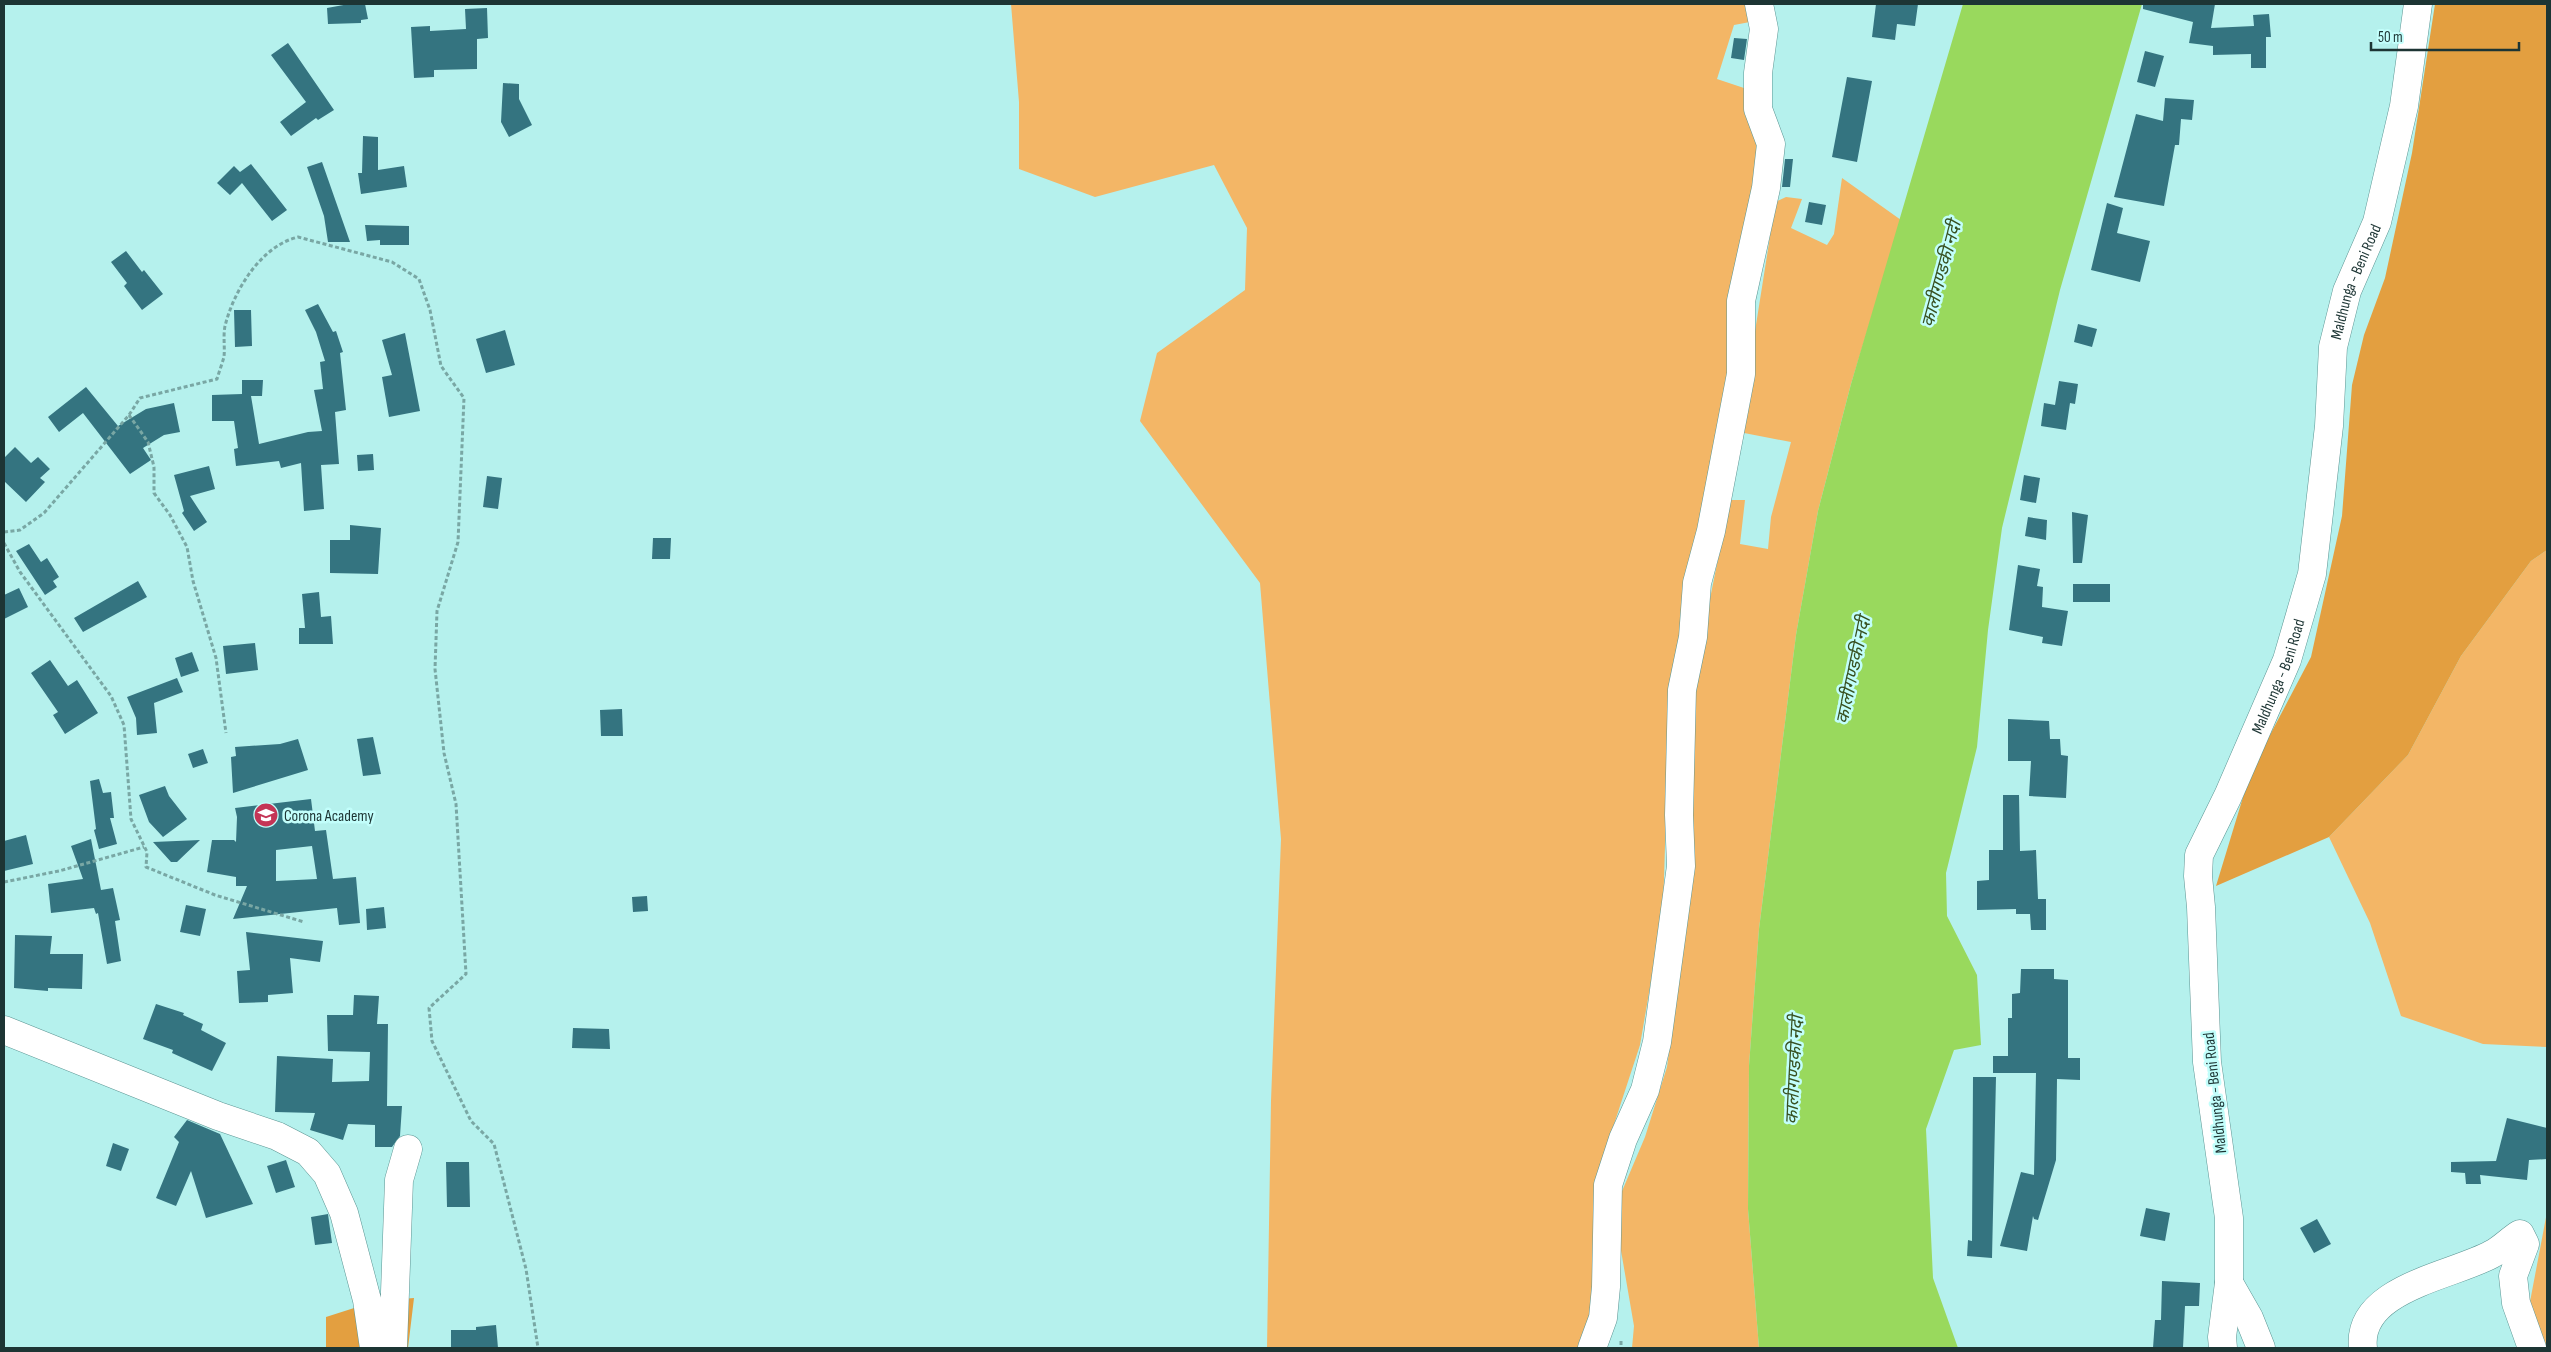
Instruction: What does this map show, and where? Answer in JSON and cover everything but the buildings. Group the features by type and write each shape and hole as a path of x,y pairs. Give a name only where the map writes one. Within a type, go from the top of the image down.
{"main road":[{"path":"1592,1348 1603,1318 1606,1287 1608,1185 1623,1140 1645,1090 1658,1033 1681,866 1679,815 1682,690 1693,637 1697,583 1711,531 1741,374 1741,301 1766,188 1771,144 1758,109 1758,73 1764,29 1759,4"},
{"name":"Maldhunga - Beni Road","path":"2223,1348 2222,1337 2229,1283 2229,1218 2207,1062 2203,937 2198,876 2199,855 2228,796 2287,660 2312,574 2329,426 2333,347 2347,291 2377,222 2404,106 2418,4"},
{"path":"4,1030 218,1116 277,1136 308,1152 327,1174 344,1213 367,1300 374,1348"},
{"path":"393,1348 399,1180 408,1149"},
{"path":"2363,1348 2362,1339 2366,1323 2374,1311 2399,1293 2437,1275 2494,1254 2520,1234 2525,1244 2513,1276 2516,1303 2532,1348"},
{"path":"2229,1283 2249,1318 2261,1348"}],"path":[{"path":"4,532 20,530 44,513 129,415 140,398 217,379 224,357 225,326 240,288 271,250 285,240 298,237 392,262 419,279 430,310 442,366 464,398 458,542 437,611 434,669 444,752 456,804 466,974 429,1008 432,1042 471,1120 494,1144 524,1261 538,1348"},
{"path":"129,415 148,442 154,467 154,493 170,515 187,547 193,581 216,658 226,733"},
{"path":"4,543 20,572 110,696 124,725 131,819 147,852 146,868 215,895 304,922"},
{"path":"4,882 59,871 144,847"}],"shaded area":[{"path":"1011,4 1747,4 1750,22 1734,25 1717,79 1747,89 1757,135 1755,206 1729,408 1694,542 1669,714 1663,912 1640,1045 1599,1170 1591,1315 1583,1348 1267,1348 1271,1101 1281,839 1260,583 1140,421 1157,353 1245,290 1247,228 1214,165 1095,197 1019,169 1019,102"},
{"path":"2435,4 2547,4 2547,550 2531,561 2461,656 2408,755 2329,837 2216,886 2251,771 2311,657 2342,516 2352,385 2364,335 2385,278 2412,153"},
{"path":"1842,178 1901,220 1851,384 1818,511 1796,635 1759,929 1749,1066 1748,1209 1759,1348 1632,1348 1634,1326 1614,1210 1645,1137 1667,1067 1677,989 1688,708 1719,554 1725,500 1745,500 1740,544 1768,549 1771,517 1791,442 1739,432 1769,243 1773,203 1786,197 1802,199 1791,228 1827,245 1834,234"},
{"path":"2547,550 2547,1047 2483,1044 2401,1016 2370,923 2329,837 2408,755 2461,656 2531,561"},
{"path":"2547,1212 2547,1348 2538,1348 2529,1307"},
{"path":"414,1298 408,1348 326,1348 326,1317 376,1301"}],"water":[{"name":"कालीगण्डकी नदी","path":"1963,4 2142,4 2060,290 2002,528 1988,630 1977,747 1946,873 1947,916 1977,975 1981,1045 1954,1050 1926,1129 1933,1278 1958,1348 1759,1348 1748,1209 1749,1066 1759,929 1796,635 1818,511 1851,384"}],"place":[{"name":"Corona Academy","path":"266,815"}]}
